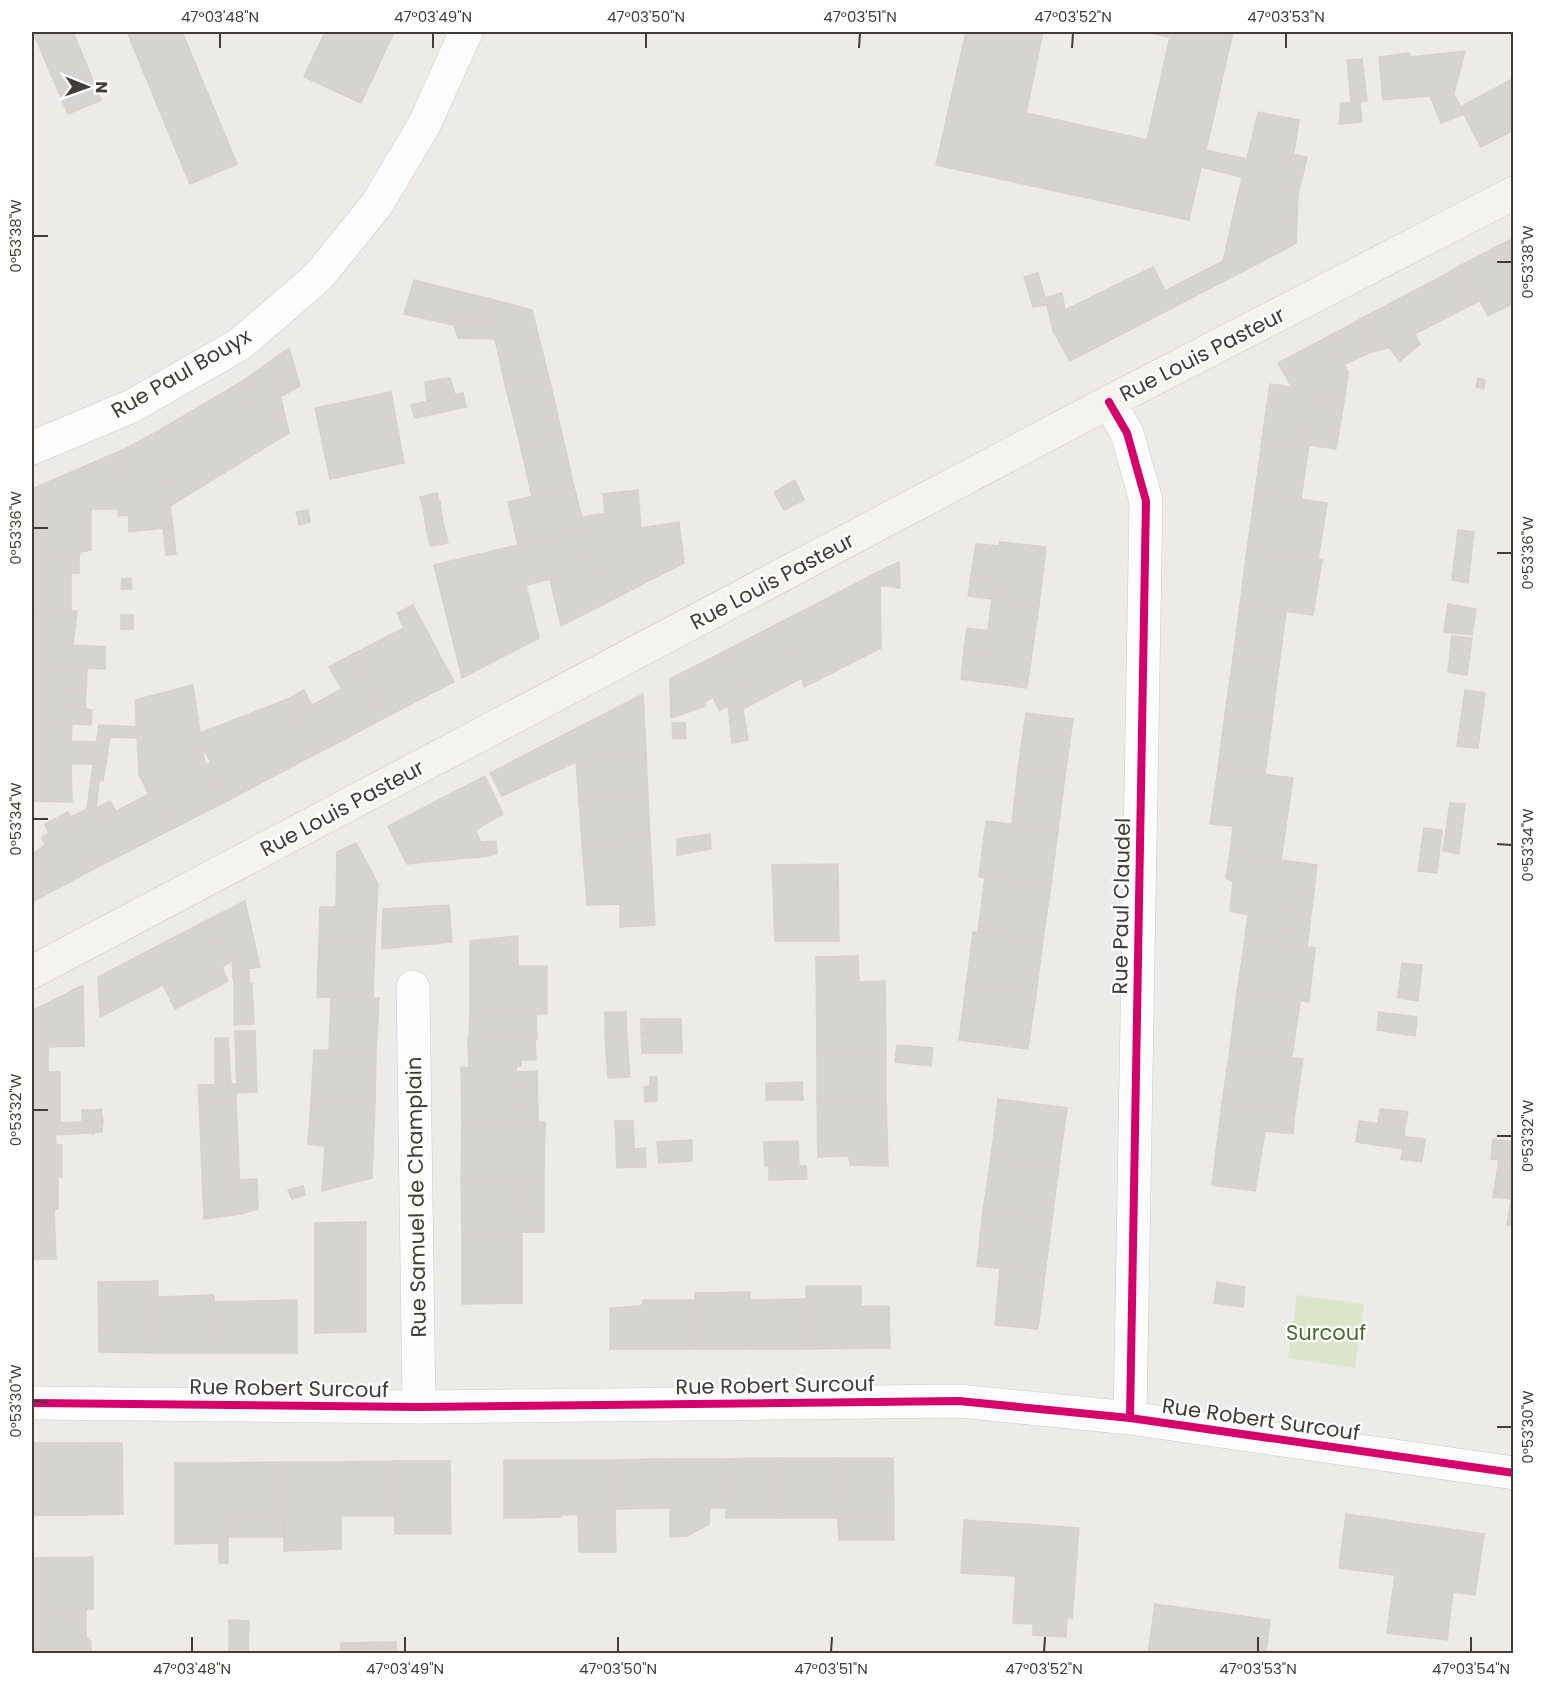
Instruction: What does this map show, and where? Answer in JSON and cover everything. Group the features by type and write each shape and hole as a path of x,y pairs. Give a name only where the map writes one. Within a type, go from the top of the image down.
{"main road":[{"name":"Rue Louis Pasteur","path":"32,972 1109,402 1514,193"}],"street":[{"name":"Rue Paul Bouyx","path":"32,448 132,406 240,344 318,277 377,204 424,125 466,32"},
{"name":"Rue Paul Claudel","path":"1109,402 1127,433 1146,501 1130,1418"},
{"name":"Rue Samuel de Champlain","path":"413,987 419,1407"},
{"name":"Rue Robert Surcouf","path":"32,1403 419,1407 959,1401 1130,1418 1514,1473"}],"green space":[{"name":"Surcouf","path":"1297,1295 1364,1304 1355,1368 1288,1358"}],"building":[{"path":"33,32 73,32 101,100 68,114"},
{"path":"127,32 182,32 237,164 190,184"},
{"path":"325,32 394,32 361,103 304,77"},
{"path":"966,32 1043,32 1026,113 1147,140 1170,37 1143,32 1233,32 1206,150 1247,159 1258,112 1299,120 1278,253 1070,361 1053,331 1047,305 1033,307 1024,277 1038,273 1045,298 1062,293 1065,310 1153,267 1165,291 1223,261 1242,177 1201,167 1189,220 936,165"},
{"path":"1465,51 1454,94 1464,114 1441,123 1430,96 1383,100 1379,57 1409,53 1410,57"},
{"path":"1362,59 1367,101 1360,102 1362,122 1339,124 1341,103 1351,103 1347,60"},
{"path":"1514,78 1514,130 1481,147 1460,107"},
{"path":"1292,154 1307,157 1298,195 1296,243 1278,253"},
{"path":"1514,238 1514,303 1488,316 1461,265"},
{"path":"1461,265 1480,301 1469,306 1450,272"},
{"path":"1450,272 1469,306 1415,334 1420,344 1400,361 1364,317"},
{"path":"414,280 491,299 491,319 455,317 454,325 404,314"},
{"path":"491,299 532,310 548,374 505,384 492,326 454,325 455,317 491,319"},
{"path":"1364,317 1388,348 1372,352 1357,321"},
{"path":"1357,321 1372,352 1345,364 1331,335"},
{"path":"454,325 492,326 496,339 458,338"},
{"path":"1331,335 1348,372 1345,395 1317,391 1309,445 1262,439 1270,384 1292,387 1278,363"},
{"path":"289,348 300,386 280,397 272,360"},
{"path":"272,360 283,407 257,419 246,379"},
{"path":"548,374 562,434 520,444 505,384"},
{"path":"450,378 455,395 445,398 442,379"},
{"path":"1478,378 1485,380 1484,389 1476,387"},
{"path":"246,379 257,419 283,407 289,433 170,506 160,430"},
{"path":"442,379 445,398 427,401 425,382"},
{"path":"1317,391 1345,395 1336,449 1309,445"},
{"path":"391,392 404,463 330,479 315,408"},
{"path":"463,393 466,407 415,418 411,405"},
{"path":"160,430 173,527 129,532 127,448"},
{"path":"562,434 574,487 532,497 520,444"},
{"path":"1262,439 1309,445 1301,499 1255,493"},
{"path":"127,448 129,515 118,516 118,509 91,509 91,550 80,552 79,558 32,558 32,489"},
{"path":"795,480 804,500 784,510 774,492"},
{"path":"574,487 585,529 518,545 508,502"},
{"path":"638,490 641,528 679,522 684,563 602,605 582,517 605,513 603,494"},
{"path":"437,493 440,503 423,507 420,497"},
{"path":"1255,493 1327,503 1318,560 1247,550"},
{"path":"440,503 442,518 425,521 423,507"},
{"path":"308,510 310,522 299,525 296,512"},
{"path":"442,518 448,543 430,546 425,521"},
{"path":"173,527 176,554 166,555 163,528"},
{"path":"585,529 602,605 561,626 550,579 526,585 539,638 462,678 434,565"},
{"path":"1458,530 1474,532 1468,583 1452,580"},
{"path":"1000,542 1046,547 1039,605 992,599 994,585 970,581 976,544 999,546"},
{"path":"1247,550 1322,560 1313,615 1240,605"},
{"path":"32,558 79,558 79,573 71,573 71,611 32,610"},
{"path":"899,562 900,588 880,585 880,571"},
{"path":"880,571 881,648 804,687 777,624"},
{"path":"131,578 132,589 121,589 122,579"},
{"path":"970,581 994,585 992,599 968,596"},
{"path":"992,599 1039,605 1027,688 961,679 964,650 985,653"},
{"path":"1448,604 1476,609 1472,635 1444,632"},
{"path":"413,605 454,682 386,717 353,654 404,628 397,613"},
{"path":"1240,605 1286,611 1279,665 1233,659"},
{"path":"32,610 77,611 73,645 105,647 105,669 32,666"},
{"path":"121,615 133,615 133,629 121,629"},
{"path":"777,624 802,678 743,709 733,647"},
{"path":"967,628 988,631 985,653 964,650"},
{"path":"1452,636 1472,638 1467,675 1448,672"},
{"path":"733,647 748,740 732,743 728,706 719,710 713,697 704,702 706,706 671,718 670,679"},
{"path":"353,654 386,717 332,746 312,705 342,689 329,667"},
{"path":"1233,659 1279,665 1272,720 1225,714"},
{"path":"32,666 87,669 86,691 66,690 65,704 92,710 91,725 32,722"},
{"path":"193,685 205,765 225,802 174,828 155,791 149,795 139,774 135,700"},
{"path":"66,690 86,691 85,710 65,704"},
{"path":"304,690 332,746 312,756 292,714 290,698"},
{"path":"1465,690 1485,693 1478,748 1457,746"},
{"path":"643,694 646,754 576,762 502,796 490,773"},
{"path":"290,698 292,714 312,756 225,802 205,765 211,763 201,743 200,733"},
{"path":"1026,713 1073,719 1065,776 1018,769"},
{"path":"1225,714 1272,720 1265,774 1218,768"},
{"path":"32,722 72,724 71,741 96,742 93,764 71,764 72,802 32,801"},
{"path":"672,723 685,723 686,738 673,739"},
{"path":"99,725 136,727 137,738 110,737 103,781 91,779"},
{"path":"646,754 648,796 579,801 576,762"},
{"path":"1218,768 1293,778 1281,860 1230,853 1233,826 1210,824"},
{"path":"1018,769 1065,776 1058,830 1012,824"},
{"path":"485,776 503,814 475,830 488,856 407,864 388,826"},
{"path":"91,779 99,781 96,809 93,810 91,807 87,809"},
{"path":"155,791 174,828 96,868 71,817 91,807 99,820"},
{"path":"648,796 650,838 582,843 579,801"},
{"path":"110,801 116,811 99,820 93,810"},
{"path":"1450,803 1465,804 1459,854 1443,851"},
{"path":"68,812 96,868 32,902 32,849 34,853 45,845 42,837 49,833 45,824"},
{"path":"986,821 1058,830 1051,885 979,877"},
{"path":"1424,828 1442,830 1437,873 1418,871"},
{"path":"710,834 711,849 677,855 677,839"},
{"path":"650,838 655,925 620,927 620,904 587,905 582,843"},
{"path":"496,841 497,854 488,856 482,842"},
{"path":"356,843 378,884 375,941 319,941 320,907 336,907 337,852"},
{"path":"1230,853 1317,865 1314,891 1298,890 1289,945 1245,939 1248,915 1230,911 1233,881 1226,878"},
{"path":"838,864 839,941 775,941 772,865"},
{"path":"985,877 1051,885 1043,940 978,932"},
{"path":"1298,890 1314,891 1307,947 1289,945"},
{"path":"245,901 260,967 233,971 232,961 211,918"},
{"path":"449,905 452,942 382,949 383,909"},
{"path":"211,918 232,961 209,974 216,988 175,1009 146,952"},
{"path":"973,932 1043,940 1036,994 966,987"},
{"path":"518,936 518,966 547,966 547,1014 470,1014 470,989 476,990 476,963 470,963 470,941"},
{"path":"1245,939 1315,948 1309,1002 1237,993"},
{"path":"319,941 375,941 373,999 317,997"},
{"path":"146,952 163,985 100,1017 98,977"},
{"path":"858,956 859,982 885,981 886,1052 817,1053 816,957"},
{"path":"470,963 476,963 476,990 470,989"},
{"path":"1402,963 1422,965 1418,1001 1398,998"},
{"path":"222,967 228,981 216,988 209,974"},
{"path":"249,970 249,977 233,977 233,971"},
{"path":"233,977 249,977 249,984 234,984"},
{"path":"234,984 252,984 253,1004 234,1005"},
{"path":"83,985 84,1046 49,1047 48,1059 32,1059 32,1011"},
{"path":"966,987 1036,994 1028,1049 959,1040"},
{"path":"1237,993 1300,1002 1292,1057 1230,1049"},
{"path":"331,997 379,998 376,1050 329,1049"},
{"path":"253,1004 254,1024 234,1025 234,1005"},
{"path":"605,1012 626,1012 627,1037 605,1038"},
{"path":"1379,1012 1417,1017 1415,1036 1377,1030"},
{"path":"470,1014 536,1014 537,1039 469,1039"},
{"path":"641,1019 652,1019 653,1032 641,1033"},
{"path":"652,1019 681,1019 682,1053 642,1053 641,1033 653,1032"},
{"path":"235,1031 255,1031 256,1065 236,1065"},
{"path":"627,1037 630,1077 608,1078 605,1038"},
{"path":"215,1038 228,1038 231,1084 215,1085"},
{"path":"468,1039 535,1039 536,1060 521,1060 521,1066 516,1066 518,1122 462,1123 461,1067 469,1068"},
{"path":"897,1045 933,1048 931,1066 895,1062"},
{"path":"1230,1049 1303,1059 1295,1112 1222,1103"},
{"path":"314,1050 376,1050 375,1104 311,1103"},
{"path":"886,1052 886,1098 817,1100 817,1053"},
{"path":"32,1059 48,1059 48,1123 32,1123"},
{"path":"236,1065 256,1065 257,1092 237,1093"},
{"path":"537,1071 538,1122 518,1122 516,1072"},
{"path":"48,1072 60,1072 60,1123 48,1123"},
{"path":"650,1077 657,1077 657,1101 645,1102 644,1087 650,1086"},
{"path":"802,1082 803,1100 774,1100 774,1083"},
{"path":"766,1083 774,1083 774,1100 766,1100"},
{"path":"236,1084 236,1100 199,1102 198,1085"},
{"path":"886,1098 888,1166 850,1165 849,1156 818,1157 817,1100"},
{"path":"998,1099 1067,1108 1059,1165 991,1157"},
{"path":"236,1100 241,1214 204,1219 199,1102"},
{"path":"311,1103 375,1104 372,1178 322,1191 325,1146 308,1144"},
{"path":"1222,1103 1295,1112 1293,1134 1265,1131 1255,1191 1212,1185"},
{"path":"101,1109 103,1121 93,1122 94,1110"},
{"path":"1380,1109 1408,1112 1405,1127 1378,1124"},
{"path":"82,1110 94,1110 93,1122 82,1122"},
{"path":"103,1121 102,1132 94,1132 93,1122"},
{"path":"615,1121 633,1121 635,1167 617,1168"},
{"path":"1359,1121 1405,1127 1403,1149 1356,1142"},
{"path":"85,1122 93,1122 94,1134 85,1133"},
{"path":"85,1122 85,1133 56,1135 54,1123"},
{"path":"545,1122 544,1177 461,1179 462,1123"},
{"path":"32,1123 54,1123 56,1145 62,1145 62,1177 32,1178"},
{"path":"1405,1137 1425,1139 1422,1162 1401,1159"},
{"path":"1493,1139 1514,1142 1514,1162 1491,1159"},
{"path":"692,1140 692,1161 659,1163 657,1142"},
{"path":"798,1141 799,1166 765,1166 764,1142"},
{"path":"645,1148 646,1167 635,1167 634,1149"},
{"path":"991,1157 1059,1165 1052,1220 983,1211"},
{"path":"1499,1159 1514,1162 1511,1199 1493,1197"},
{"path":"769,1166 806,1166 807,1179 769,1180"},
{"path":"58,1177 58,1209 54,1209 56,1259 32,1259 32,1178"},
{"path":"519,1177 544,1177 544,1216 520,1216"},
{"path":"519,1177 520,1216 544,1216 544,1232 462,1233 461,1179"},
{"path":"257,1179 258,1209 241,1214 239,1180"},
{"path":"1514,1181 1514,1226 1507,1225"},
{"path":"303,1186 305,1195 292,1199 288,1190"},
{"path":"983,1211 1052,1220 1045,1274 977,1266"},
{"path":"366,1222 366,1332 315,1333 315,1223"},
{"path":"462,1233 522,1233 522,1303 462,1304"},
{"path":"1000,1269 1045,1274 1038,1329 995,1325"},
{"path":"158,1281 158,1353 99,1352 98,1282"},
{"path":"1217,1282 1245,1287 1243,1307 1214,1303"},
{"path":"806,1286 861,1286 861,1306 889,1306 890,1348 806,1349"},
{"path":"750,1292 750,1349 695,1349 695,1293"},
{"path":"214,1295 214,1353 158,1353 159,1297"},
{"path":"806,1299 806,1349 750,1349 750,1300"},
{"path":"297,1300 297,1353 214,1353 215,1302"},
{"path":"644,1300 694,1300 695,1349 610,1349 610,1308 641,1306"},
{"path":"32,1443 86,1443 86,1515 32,1515"},
{"path":"86,1443 122,1443 123,1514 86,1515"},
{"path":"783,1458 783,1518 726,1518 726,1459"},
{"path":"783,1458 839,1458 838,1518 783,1518"},
{"path":"839,1458 893,1458 894,1517 838,1518"},
{"path":"670,1459 671,1508 615,1509 615,1460"},
{"path":"670,1459 726,1459 727,1508 710,1508 709,1524 687,1536 670,1537"},
{"path":"504,1460 560,1460 561,1517 504,1518"},
{"path":"560,1460 615,1460 615,1514 561,1515"},
{"path":"395,1461 395,1516 340,1516 341,1462"},
{"path":"395,1461 450,1461 451,1534 395,1534"},
{"path":"283,1462 284,1517 228,1517 228,1463"},
{"path":"283,1462 341,1462 341,1549 284,1551"},
{"path":"175,1463 228,1463 228,1563 219,1563 219,1543 175,1544"},
{"path":"615,1514 616,1552 579,1552 578,1515"},
{"path":"1346,1514 1484,1534 1475,1595 1453,1592 1447,1640 1387,1633 1395,1575 1339,1568"},
{"path":"228,1517 284,1517 284,1537 228,1537"},
{"path":"894,1517 894,1540 839,1540 838,1518"},
{"path":"964,1520 1079,1528 1072,1618 1067,1617 1066,1637 1033,1635 1033,1624 1013,1623 1016,1576 961,1573"},
{"path":"93,1557 93,1609 32,1610 32,1558"},
{"path":"1155,1604 1270,1620 1266,1654 1148,1654"},
{"path":"32,1610 66,1610 65,1621 86,1620 86,1637 91,1642 91,1654 32,1654"},
{"path":"66,1610 86,1610 86,1620 65,1621"},
{"path":"229,1620 249,1621 248,1654 229,1654"},
{"path":"396,1642 396,1654 340,1654 341,1643"}],"cycle path":[{"path":"1109,402 1127,433 1146,501 1130,1418"},
{"path":"32,1403 419,1407 959,1401 1130,1418 1514,1473"}]}
